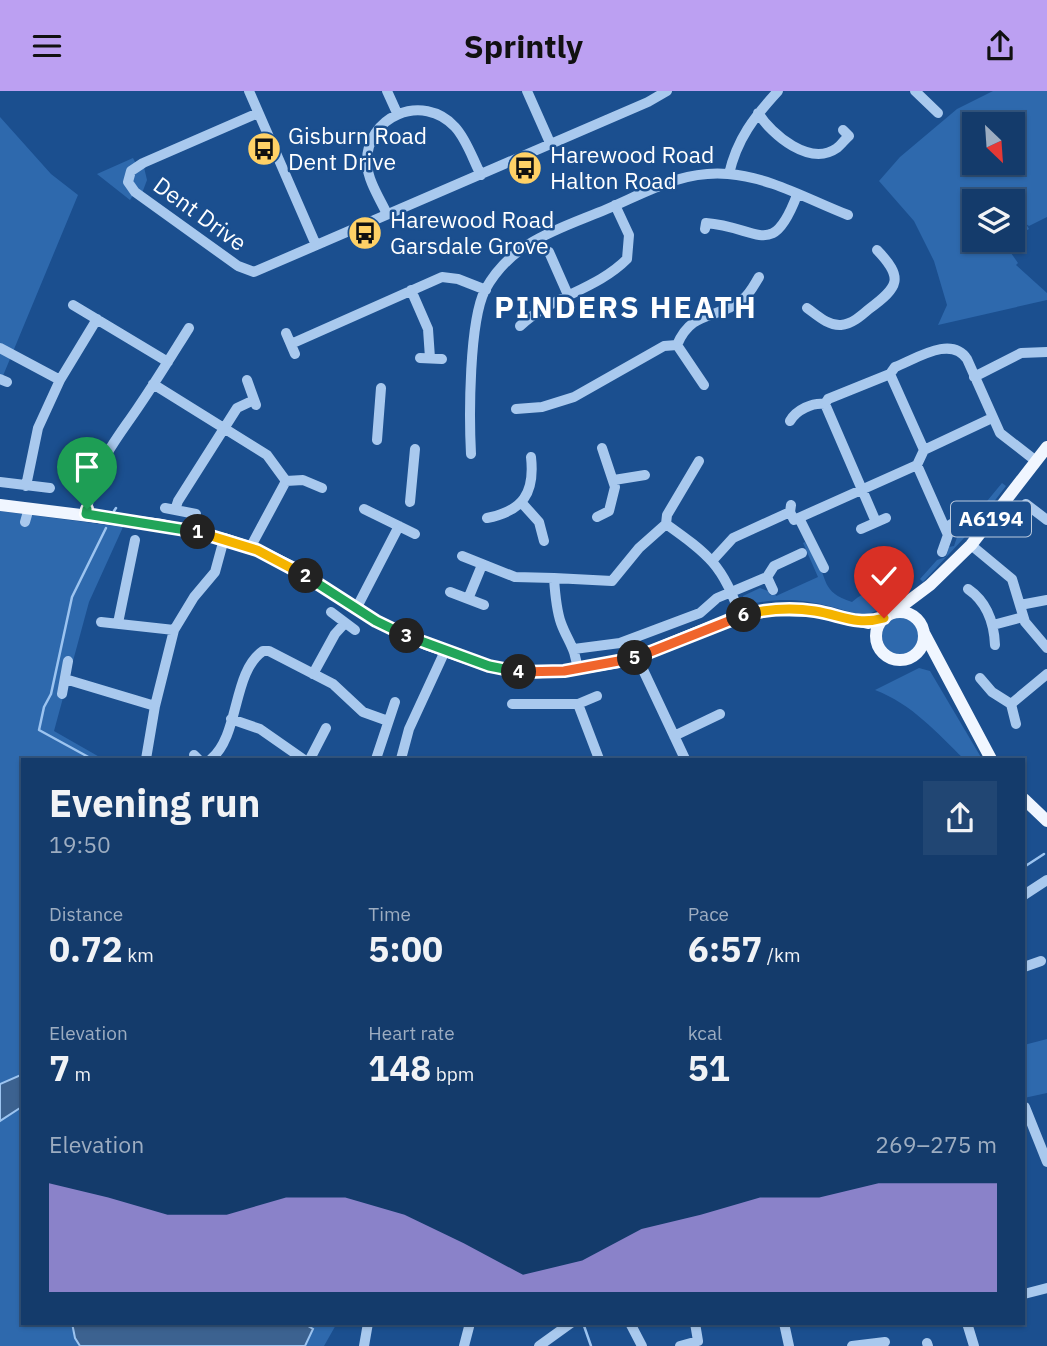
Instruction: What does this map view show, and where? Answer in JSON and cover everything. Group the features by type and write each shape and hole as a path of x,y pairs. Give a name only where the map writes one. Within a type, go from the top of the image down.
{"main road":[{"name":"A6194","path":"889,615 930,585 971,545 1047,447"},
{"path":"0,505 182,528 224,539 296,569 376,621 441,650 521,673 577,670 637,657 740,616 770,610 814,611 868,623 889,615 906,613 922,628 990,758"},
{"name":"A6194","path":"912,657 921,649 919,608 930,585"},
{"path":"876,642 877,628 889,615"},
{"path":"849,620 876,642 888,657 898,660 912,657 933,662 945,673"},
{"path":"1025,800 1047,821"}],"street":[{"path":"249,91 316,245 551,145 663,92"},
{"path":"387,91 397,113"},
{"path":"527,91 551,145"},
{"path":"729,174 738,143 758,113 778,91"},
{"path":"915,91 938,113"},
{"path":"387,214 372,183 367,165 369,146 376,131 397,113 415,109 428,111 448,121 463,139 481,175"},
{"name":"Dent Drive","path":"258,113 143,163 131,171 128,182 135,192 248,272 258,271 316,245"},
{"path":"758,113 776,134 804,151 821,153 836,149 849,136 843,130"},
{"path":"471,454 475,320 486,290 509,259 527,244 656,185 681,177 729,174 777,185 848,215"},
{"path":"705,229 706,223 722,224 765,236 776,233 787,220 797,195"},
{"path":"520,326 536,311 599,281 627,259 629,235 615,205"},
{"path":"807,308 828,323 841,325 854,321 888,295 894,287 896,274 877,250"},
{"path":"549,252 568,295"},
{"path":"286,333 293,349 442,277 458,279 486,290"},
{"path":"677,345 683,330 701,316 742,300 759,277"},
{"path":"411,290 428,330 425,358 442,359"},
{"path":"73,305 167,362"},
{"path":"26,486 38,428 60,380 97,319"},
{"path":"86,514 92,482 112,442 189,328"},
{"path":"677,345 705,385"},
{"path":"521,406 542,407 574,397 653,350 677,345"},
{"path":"825,404 828,400 890,374 895,367 951,347 961,351 992,418 1004,437 1036,461"},
{"path":"0,348 60,380"},
{"path":"974,377 1021,353 1047,352"},
{"path":"890,374 924,450"},
{"path":"196,514 170,509 178,501 239,407 255,403 247,380"},
{"path":"153,384 267,455 286,481"},
{"path":"377,440 381,388"},
{"path":"790,421 797,412 816,403 825,404"},
{"path":"825,404 861,490 881,520 861,529"},
{"path":"712,561 733,538 793,512 861,490 917,465 924,450 992,418"},
{"path":"597,517 611,516 615,497 614,480 602,447"},
{"path":"410,502 415,449"},
{"path":"486,518 513,510 521,502 532,482 531,457"},
{"path":"461,556 515,577 612,581 624,570 639,548 666,524 667,515 699,461"},
{"path":"917,465 946,528 948,538 942,552"},
{"path":"614,480 638,478"},
{"path":"286,481 303,480 322,488"},
{"path":"250,548 286,481"},
{"path":"0,482 50,488"},
{"path":"687,483 697,489"},
{"path":"521,502 539,522 544,541"},
{"path":"1026,505 1047,520"},
{"path":"25,522 29,508"},
{"path":"364,509 415,534"},
{"path":"946,528 969,516 976,509"},
{"path":"793,512 824,568"},
{"path":"666,524 712,561 725,577 740,616"},
{"path":"356,609 399,526"},
{"path":"146,758 155,706 174,630 194,597 215,572 224,539"},
{"path":"118,623 135,540"},
{"path":"971,545 1012,579 1023,617 1047,648"},
{"path":"575,649 620,643 700,613 717,598 767,577 774,566 802,553"},
{"path":"468,599 482,565"},
{"path":"767,577 773,590"},
{"path":"554,579 561,624 575,649 577,670"},
{"path":"968,589 983,603 993,625 996,645"},
{"path":"450,592 484,605"},
{"path":"1020,605 1047,600"},
{"path":"331,612 355,630"},
{"path":"993,625 1023,617"},
{"path":"101,622 174,630"},
{"path":"313,674 335,634 345,623"},
{"path":"401,758 409,729 441,650"},
{"path":"212,758 225,743 253,661 263,651 269,651 333,684 363,712 388,721"},
{"path":"637,657 685,758"},
{"path":"62,694 68,661"},
{"path":"1011,704 1047,674"},
{"path":"980,678 992,692 1011,704 1016,724"},
{"path":"65,679 155,706"},
{"path":"512,703 578,704 597,696"},
{"path":"376,758 395,702"},
{"path":"578,704 599,758"},
{"path":"674,736 720,714"},
{"path":"232,719 260,729 302,758"},
{"path":"311,758 327,728"},
{"path":"1025,894 1047,880"},
{"path":"1025,967 1040,960"},
{"path":"1037,1102 1025,1107 1047,1162"},
{"path":"1025,1294 1047,1288"},
{"path":"363,1346 368,1325"},
{"path":"464,1346 469,1325"},
{"path":"539,1346 568,1325"},
{"path":"631,1325 642,1346"},
{"path":"680,1346 698,1341 695,1325"},
{"path":"784,1325 789,1346"},
{"path":"968,1325 974,1346"},
{"path":"852,1346 885,1342"}],"shaded area":[{"path":"993,91 1047,91 1047,217 1029,226 1026,224 1029,229 1025,231 1025,189 962,189 962,252 1010,252 1018,263 1016,265 1047,293 1047,300 938,325 947,305 934,261 914,221 879,181 900,157 957,109"},
{"path":"0,117 51,174 78,195 0,383"},
{"path":"133,158 137,166 143,163 147,180 141,196 135,192 130,200 97,174"},
{"path":"1002,483 1006,486 977,524 923,582 920,579 937,560 946,557 949,547 954,546 960,528 975,521 985,509 983,506"},
{"path":"0,511 123,527 89,602 54,731 101,758 21,758 21,1075 0,1084"},
{"path":"805,542 830,589 842,598 852,602 875,591 890,597 898,594 904,597 865,616 806,601 779,600 745,605 743,596 760,588 768,591 770,595 775,593 776,596 818,577 803,543"},
{"path":"901,617 915,622 920,636 915,650 901,655 887,650 882,636 887,622"},
{"path":"919,668 930,671 981,758 963,758 912,711 875,690"},
{"path":"1047,1039 1047,1093 1025,1098 1025,1045"},
{"path":"21,1075 21,1107 0,1121 0,1084"},
{"path":"21,1107 21,1325 72,1325 80,1346 0,1346 0,1121"},
{"path":"72,1325 306,1325 313,1329 305,1346 80,1346"},
{"path":"306,1325 336,1325 324,1346 305,1346 313,1330"}],"waterway":[{"path":"90,758 39,730 44,707 51,694 72,597 106,528"},
{"path":"1025,866 1044,854"},
{"path":"584,1325 591,1346"}],"place":[{"name":"Gisburn Road Dent Drive","path":"264,149"},
{"name":"Harewood Road Halton Road","path":"525,168"},
{"name":"Harewood Road Garsdale Grove","path":"365,233"}],"district":[{"name":"PINDERS HEATH","path":"626,308"}],"route":[{"path":"87,509 86,514 182,528 257,550 296,569 376,621 426,645 489,666 521,673 564,671 630,660 729,619 770,610 814,611 868,623 884,618"}]}
